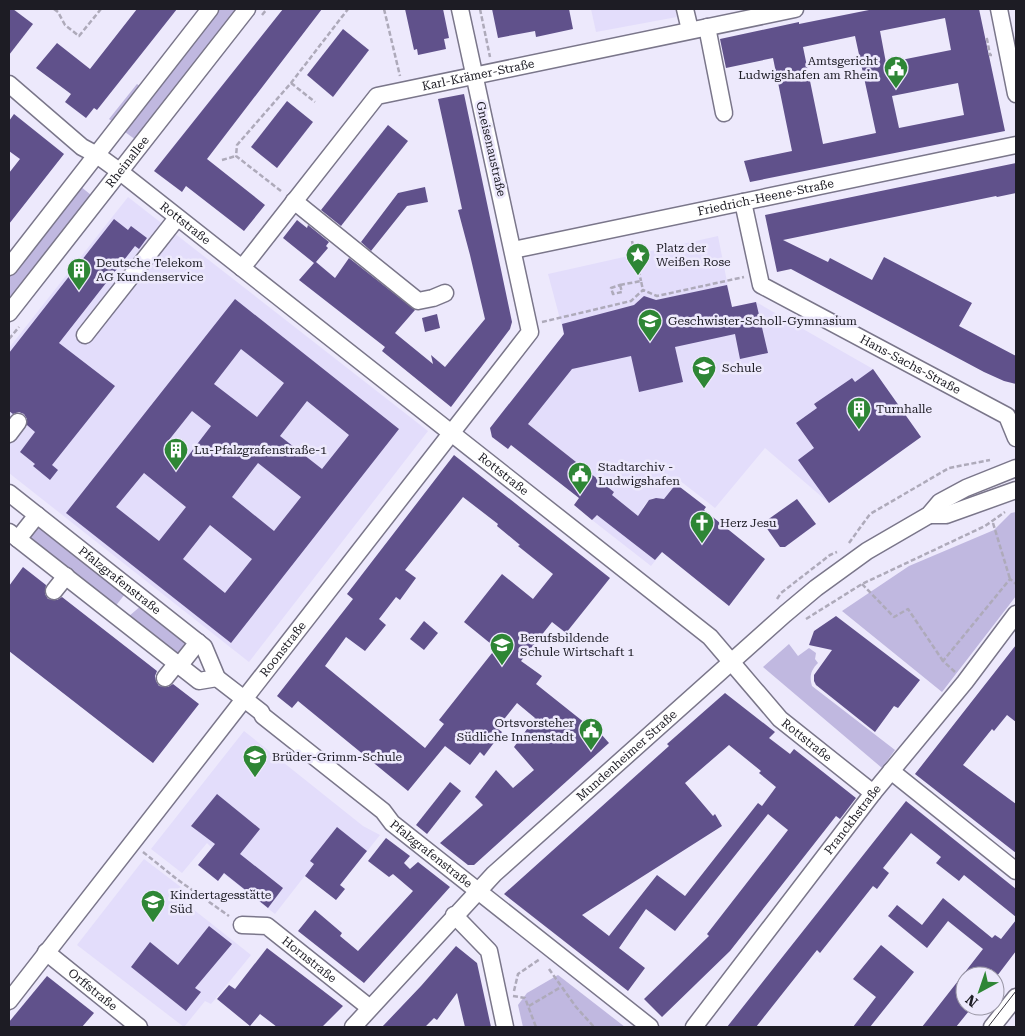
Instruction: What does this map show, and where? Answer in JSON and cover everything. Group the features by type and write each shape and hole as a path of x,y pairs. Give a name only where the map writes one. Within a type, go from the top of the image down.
{"street":[{"path":"9,267 210,9"},
{"name":"Rheinallee","path":"9,313 247,9"},
{"name":"Gneisenaustraße","path":"460,9 529,325"},
{"path":"685,9 690,30"},
{"name":"Karl-Krämer-Straße","path":"242,268 377,96 493,70 796,9"},
{"path":"999,9 1016,94"},
{"path":"707,27 724,113"},
{"name":"Rottstraße","path":"9,84 74,140 119,171 710,638 780,719 873,793"},
{"name":"Friedrich-Heene-Straße","path":"513,250 1016,145"},
{"path":"294,201 418,301 445,293"},
{"name":"Hans-Sachs-Straße","path":"743,202 761,284 1007,416 1016,438"},
{"path":"85,335 177,218"},
{"name":"Roonstraße","path":"9,1001 452,434 530,332 529,325"},
{"name":"Mundenheimer Straße","path":"353,1027 494,874 816,588 867,551 929,515 940,502 966,488 1016,468"},
{"name":"Mundenheimer Straße","path":"929,515 946,515 1016,490"},
{"name":"Pfalzgrafenstraße","path":"9,493 204,647 217,678 383,811 392,823 477,892 546,954 650,1027"},
{"path":"37,515 13,535 199,681 217,678"},
{"path":"54,591 66,576"},
{"name":"Pranckhstraße","path":"694,1027 873,793 965,682 1016,614"},
{"path":"165,678 177,663 183,661 198,642"},
{"path":"891,772 1016,871"},
{"path":"454,916 489,951 505,994 505,1027"},
{"name":"Hornstraße","path":"242,925 267,926 370,1008"},
{"name":"Orffstraße","path":"46,952 139,1027"},
{"path":"992,1027 1016,997"}],"path":[{"path":"54,9 58,12 65,25 79,36 101,9"},
{"path":"236,156 237,145 291,83 348,9"},
{"path":"384,9 403,89"},
{"path":"480,9 493,70"},
{"path":"987,39 990,55"},
{"path":"291,83 315,102"},
{"path":"222,160 236,156"},
{"path":"236,156 294,201"},
{"path":"628,226 643,290"},
{"path":"643,290 657,296 759,274"},
{"path":"620,285 622,292 613,294 611,288 620,285 641,281"},
{"path":"529,325 632,301 643,290"},
{"path":"845,548 870,514 949,468 994,459"},
{"path":"802,622 862,584 992,522 1010,508"},
{"path":"992,522 1010,579 1016,584"},
{"path":"777,600 781,593 830,555 838,551"},
{"path":"943,661 1010,579"},
{"path":"862,584 894,617 908,609 943,661 965,682"},
{"path":"152,859 178,880 242,925"},
{"path":"536,1027 526,998 505,994 518,974 546,954 561,987 594,1027"},
{"path":"529,1006 561,987"}],"shaded area":[{"path":"217,9 238,9 136,140 125,132"},
{"path":"591,9 675,9 677,17 596,32"},
{"path":"137,84 141,87 113,122 109,119"},
{"path":"80,186 91,195 38,262 9,304 9,277"},
{"path":"128,197 428,431 249,662 9,473 9,348"},
{"name":"Schule","path":"718,236 732,307 756,302 873,369 921,437 829,503 765,448 715,508 679,480 664,500 653,498 643,507 655,547 662,552 651,566 592,520 614,492 528,424 508,449 492,437 490,428 564,334 548,274"},
{"path":"1016,512 1016,596 942,692 842,611 909,566 994,530 1011,513"},
{"path":"39,524 125,594 114,608 29,540"},
{"path":"142,605 189,643 179,655 128,617"},
{"path":"789,644 798,656 809,648 816,653 815,659 818,663 811,673 812,686 895,750 882,768 763,667"},
{"name":"Brüder-Grimm-Schule","path":"244,731 363,826 380,835 340,885 314,864 275,914 224,874 218,881 198,865 212,848 207,843 182,873 151,849"},
{"name":"Kindertagesstätte Süd","path":"144,859 190,894 184,902 251,955 211,1004 205,1001 184,1027 77,945"},
{"path":"558,975 625,1027 523,1027 518,1005 527,993"}],"building":[{"path":"9,9 13,9 33,24 9,55"},
{"path":"137,9 177,9 97,110 94,108 86,118 65,102 71,94 36,68 57,43 90,69"},
{"path":"283,9 322,9 207,159 265,205 244,231 186,186 182,192 154,171"},
{"path":"405,9 443,9 449,38 444,39 446,49 418,55 417,49 414,50"},
{"path":"492,9 569,9 573,29 536,37 535,31 498,38"},
{"name":"Amtsgericht Ludwigshafen am Rhein","path":"874,9 979,9 1005,131 750,182 744,161 792,151 773,58 726,68 720,39 799,22 799,24","holes":["945,18 951,50 886,63 880,31","855,36 876,133 823,144 803,47","958,83 964,115 899,128 892,96"]},
{"path":"343,29 369,50 333,97 307,75"},
{"path":"464,94 512,322 510,329 451,407 382,351 385,347 299,280 314,263 283,238 297,220 307,228 308,225 329,242 326,246 328,248 316,262 335,278 349,258 415,310 395,333 433,364 431,355 445,367 485,319 458,210 462,209 438,99"},
{"path":"287,101 313,122 277,168 251,147"},
{"path":"14,114 64,154 9,224 9,173 20,159 9,151 9,121"},
{"path":"388,125 408,141 341,226 321,210"},
{"path":"1016,163 1016,193 783,240 828,262 830,258 872,280 884,257 972,303 959,326 1016,356 1016,384 984,372 791,269 777,272 765,215"},
{"path":"425,187 428,202 407,206 371,251 361,242 398,193"},
{"path":"114,219 128,230 131,226 147,238 139,249 135,246 59,343 115,386 52,465 58,470 50,480 20,452 35,432 27,425 27,419 24,414 19,412 13,414 9,411 9,353"},
{"path":"727,285 732,307 756,302 768,353 740,359 735,334 675,347 683,382 639,392 631,356 572,369 528,424 614,492 612,495 638,516 649,500 656,498 664,499 676,484 706,507 704,510 765,559 729,606 662,552 655,560 597,515 592,520 574,505 579,498 511,445 508,449 492,437 490,428 564,334 562,324 634,305 644,296 656,300"},
{"name":"Lu-Pfalzgrafenstraße-1","path":"235,299 399,429 231,643 66,513","holes":["241,349 284,383 257,417 214,384","307,401 349,435 322,469 280,436","192,411 211,426 185,460 165,445","258,463 301,497 274,531 232,497","144,473 186,507 159,541 116,507","210,525 252,559 225,593 183,559"]},
{"path":"437,314 440,328 425,332 422,318"},
{"name":"Turnhalle","path":"873,369 921,437 829,503 798,460 814,448 796,423 817,408 814,404 852,378 855,382"},
{"path":"454,455 610,578 566,633 552,622 521,661 542,676 536,684 590,727 593,725 609,743 474,865 468,865 440,843 483,805 475,797 496,770 513,788 534,770 514,747 535,718 517,703 497,728 502,732 484,756 480,752 470,765 445,746 408,791 298,701 292,708 277,696 353,599 347,594","holes":["463,497 498,524 497,526 520,545 518,546 553,574 533,599 502,574 464,622 496,648 439,720 444,724 425,748 325,666 346,637 365,651 386,625 379,619 396,597 400,600 416,578 405,570"]},
{"path":"797,499 816,524 785,547 780,547 763,523"},
{"path":"23,567 46,585 45,594 48,599 57,600 62,597 157,671 155,676 159,686 168,687 173,684 199,704 153,763 9,651 9,586"},
{"path":"836,616 920,680 898,708 894,706 875,732 816,685 814,681 814,675 832,650 809,645 814,631"},
{"path":"424,621 438,633 424,650 410,639"},
{"path":"1016,645 1016,722 1007,715 994,731 992,729 963,765 1016,804 1016,853 915,774"},
{"path":"725,693 775,732 769,738 790,754 794,749 856,798 840,819 836,816 730,951 662,1017 644,999 709,936 707,934 788,830 768,814 675,931 646,909 619,948 645,968 628,991 504,894 669,746 667,744","holes":["729,745 761,771 759,773 776,787 762,806 758,803 685,896 657,875 609,936 582,915 722,826 715,814 713,816 685,783"]},
{"path":"450,782 461,791 427,834 416,825"},
{"path":"217,794 260,829 240,854 283,888 268,908 224,873 218,881 198,865 215,844 191,826"},
{"path":"906,801 1016,889 1016,917 964,875 959,881 936,863 941,857 911,833 883,868 889,873 877,889 873,886 820,953 817,950 756,1027 727,1027"},
{"path":"337,827 367,851 340,885 345,889 336,900 305,876 314,864 310,861"},
{"path":"386,838 410,856 404,863 410,869 418,862 450,887 364,983 298,931 315,910 342,933 340,936 358,951 413,891 393,874 389,877 368,861"},
{"path":"943,898 992,938 995,935 1001,939 1016,920 1016,951 1005,966 970,966 983,949 948,921 927,948 888,916 897,905 922,925"},
{"path":"209,926 232,944 195,988 201,992 186,1011 131,967 150,942 178,965"},
{"path":"881,945 914,972 870,1027 853,1027 876,997 853,979"},
{"path":"456,946 477,963 491,1027 465,1027 457,993 437,1020 434,1018 425,1027 382,1027 421,986"},
{"path":"267,948 343,1006 322,1027 277,1027 260,1014 250,1026 217,999 229,985 235,989"},
{"path":"47,976 94,1013 82,1027 9,1027 9,1022"},
{"path":"955,985 955,1016 965,1016 956,1027 922,1027"}],"tram line":[{"path":"988,1027 1016,991"}],"place":[{"name":"Amtsgericht Ludwigshafen am Rhein","path":"896,89"},
{"name":"Platz der Weißen Rose","path":"638,276"},
{"name":"Deutsche Telekom AG Kundenservice","path":"79,291"},
{"name":"Geschwister-Scholl-Gymnasium","path":"650,342"},
{"name":"Schule","path":"704,389"},
{"name":"Turnhalle","path":"859,430"},
{"name":"Lu-Pfalzgrafenstraße-1","path":"176,471"},
{"name":"Stadtarchiv - Ludwigshafen","path":"580,495"},
{"name":"Herz Jesu","path":"702,544"},
{"name":"Berufsbildende Schule Wirtschaft 1","path":"502,666"},
{"name":"Ortsvorsteher Südliche Innenstadt","path":"591,751"},
{"name":"Brüder-Grimm-Schule","path":"255,778"},
{"name":"Kindertagesstätte Süd","path":"153,923"}]}
